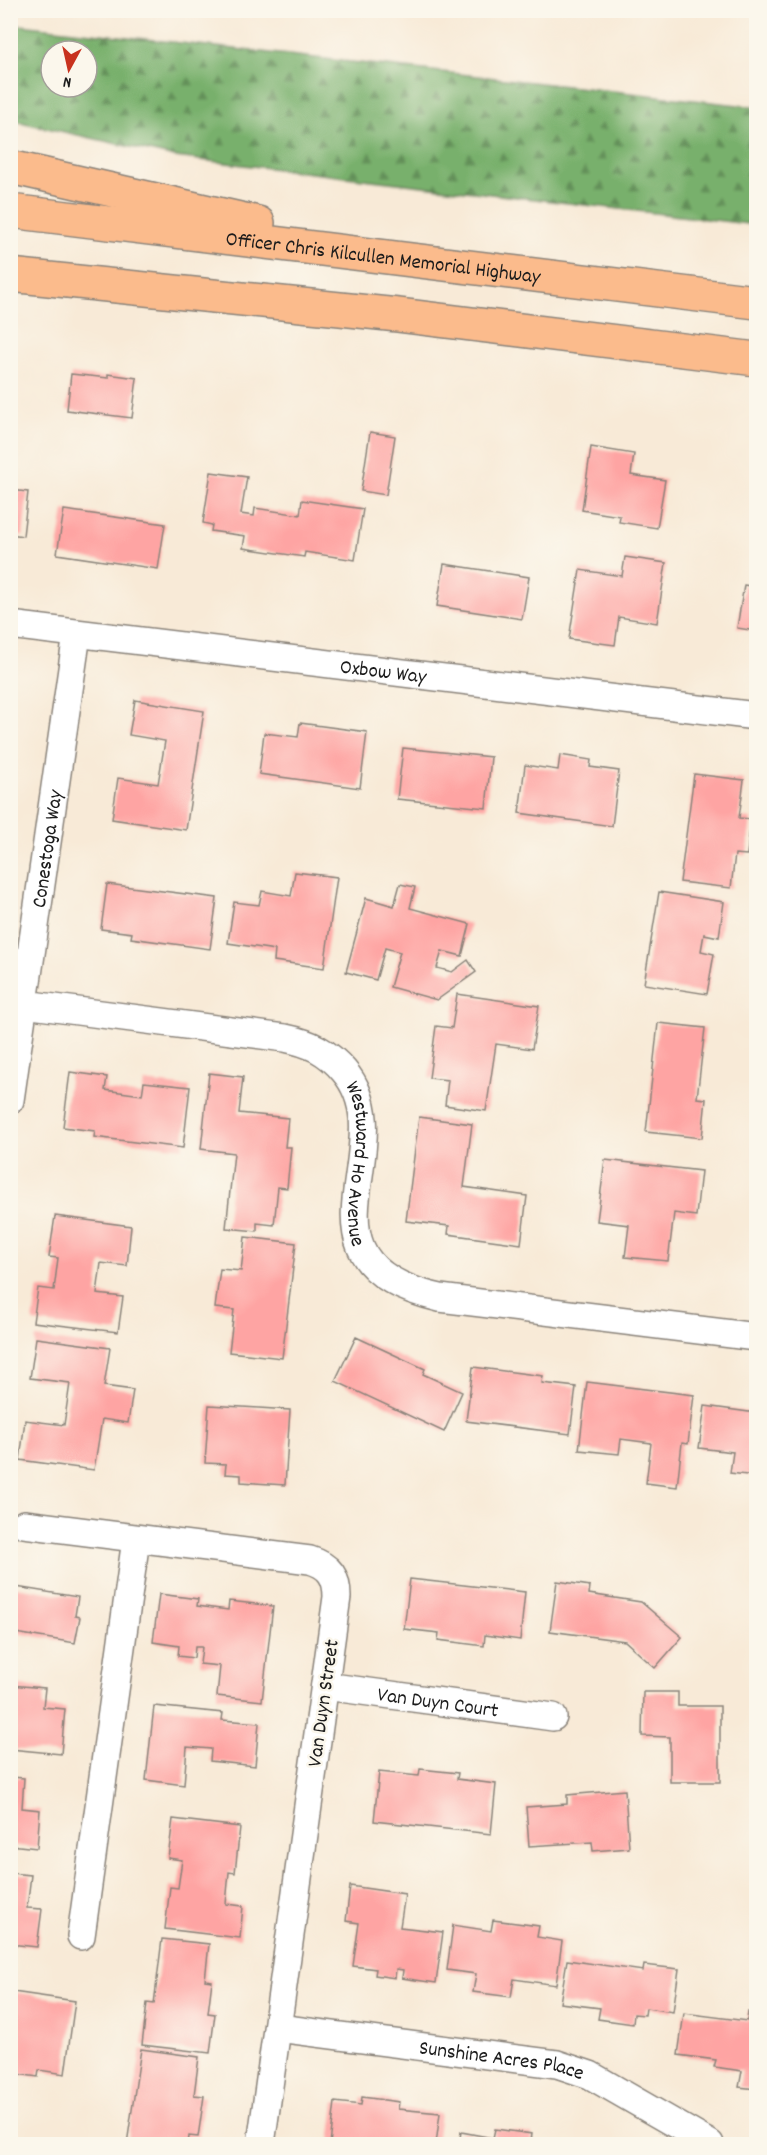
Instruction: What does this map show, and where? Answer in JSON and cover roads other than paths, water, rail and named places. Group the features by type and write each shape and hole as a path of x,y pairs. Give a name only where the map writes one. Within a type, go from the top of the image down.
{"highway":[{"path":"10,167 432,263"},
{"name":"Officer Chris Kilcullen Memorial Highway","path":"10,212 756,302"},
{"path":"10,275 398,315 756,358"}],"street":[{"name":"Oxbow Way","path":"10,625 756,716"},
{"name":"Conestoga Way","path":"10,1100 77,634"},
{"name":"Westward Ho Avenue","path":"24,1004 285,1038 306,1042 322,1049 348,1076 363,1110 364,1126 354,1209 358,1240 374,1267 387,1278 405,1287 440,1298 756,1330"},
{"name":"Van Duyn Street","path":"24,1524 310,1560 323,1564 331,1571 337,1584 325,1686 261,2145"},
{"path":"81,1936 136,1539"},
{"name":"Van Duyn Court","path":"325,1686 553,1717"},
{"name":"Sunshine Acres Place","path":"278,2028 557,2064 590,2075 710,2145"}]}
